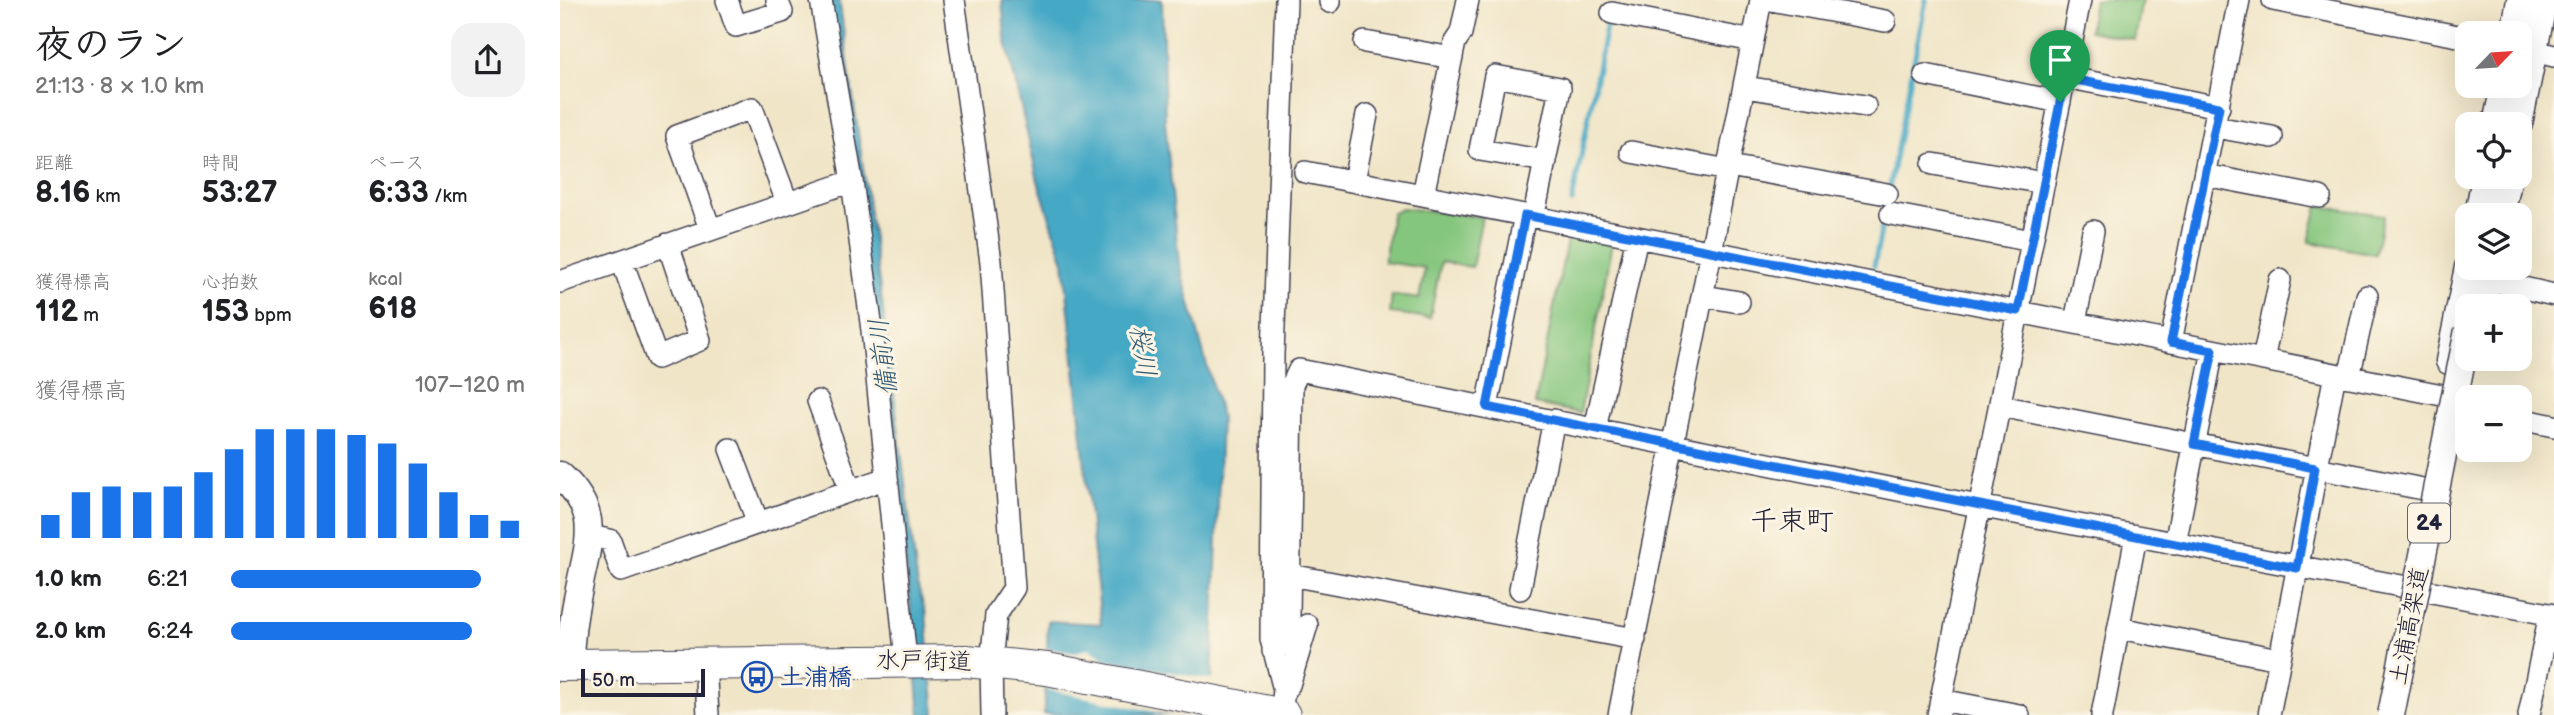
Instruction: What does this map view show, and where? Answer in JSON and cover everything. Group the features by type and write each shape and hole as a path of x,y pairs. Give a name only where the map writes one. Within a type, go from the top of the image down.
{"highway":[{"name":"水戸街道","path":"565,665 919,660 1000,663 1279,709"}],"main road":[{"path":"2517,21 2521,0"},
{"path":"2533,0 2536,58"},
{"path":"2522,112 2536,58 2544,0"},
{"name":"24","path":"2460,385 2479,280"},
{"name":"土浦高架道","path":"2391,715 2460,371"},
{"name":"24","path":"2402,715 2423,489 2455,409"},
{"name":"24","path":"2378,715 2415,590 2455,413"},
{"path":"560,475 581,500 589,536 565,665"}],"street":[{"path":"727,0 736,26 782,12 777,0"},
{"path":"821,0 852,181 872,330 887,478 919,660"},
{"path":"954,0 990,262 1014,588 996,615 1000,663 992,715"},
{"path":"1279,709 1273,652 1274,352 1286,0"},
{"path":"1423,195 1455,42 1461,33 1468,0"},
{"path":"1619,715 1762,0"},
{"path":"1771,0 1885,21"},
{"path":"2019,715 1940,707 2080,0"},
{"path":"2171,342 2239,0"},
{"path":"2273,0 2455,35"},
{"path":"1612,13 1754,41"},
{"path":"1365,42 1452,58"},
{"path":"1924,75 2060,102"},
{"path":"1487,407 1531,210 1546,161 1560,88 1495,76 1480,150 1546,161"},
{"path":"2065,78 2217,117 2272,137"},
{"path":"1745,87 1865,106"},
{"path":"710,229 677,136 752,108 787,202"},
{"path":"1354,181 1367,115"},
{"path":"1631,152 1729,168 1889,204 2032,241"},
{"path":"1933,164 2044,183"},
{"path":"1305,172 1423,195 1531,210 1637,237 2342,375 2455,403"},
{"path":"2205,176 2320,197"},
{"path":"560,282 852,181"},
{"path":"2075,322 2093,230"},
{"path":"1595,429 1637,237"},
{"path":"622,261 657,358 700,340 668,244"},
{"path":"2508,280 2554,295"},
{"path":"2263,360 2280,281"},
{"path":"1704,296 1739,302"},
{"path":"2269,715 2315,468 2367,296"},
{"path":"2175,544 2213,350"},
{"path":"1273,652 1283,645 1289,619 1292,385 1301,370 1299,360 1274,352"},
{"path":"1301,370 1980,506 2552,615 2535,714"},
{"path":"818,401 850,489"},
{"path":"2000,406 2423,489"},
{"path":"1520,589 1553,420"},
{"path":"2532,421 2554,426"},
{"path":"730,449 758,523"},
{"path":"589,536 610,540 621,571 887,478"},
{"path":"2102,715 2136,536"},
{"path":"1290,575 1634,639"},
{"path":"1279,709 1307,625"},
{"path":"2119,628 2279,659"},
{"path":"705,663 708,715"}],"green space":[{"path":"2094,0 2142,0 2135,40 2089,31"},
{"path":"2318,206 2384,215 2375,254 2309,242"},
{"path":"1403,208 1482,217 1472,267 1441,262 1430,318 1390,313 1392,295 1419,299 1425,268 1384,262 1392,213"},
{"path":"1568,235 1612,243 1580,413 1535,404"}],"water":[{"name":"備前川","path":"830,0 839,0 841,12 885,324 918,587 926,614 935,715 920,715 909,588"},
{"name":"桜川","path":"1002,0 1162,0 1165,120 1179,263 1221,417 1211,715 1044,714 1048,621 1101,624 1064,262 1038,181 1005,37"}],"pier":[{"path":"1043,648 1074,653 1089,648 1104,659 1216,681 1215,715 1170,715 1041,688"}],"waterway":[{"path":"1889,189 1926,0"},
{"path":"1572,202 1608,17"},
{"path":"1874,266 1884,216"}],"place":[{"name":"土浦橋","path":"757,677"}],"district":[{"name":"千束町","path":"1792,521"}],"route":[{"path":"2065,78 2219,107 2171,342 2213,350 2194,444 2315,468 2297,568 1487,407 1525,215 2018,311 2060,102 2065,78"}]}
